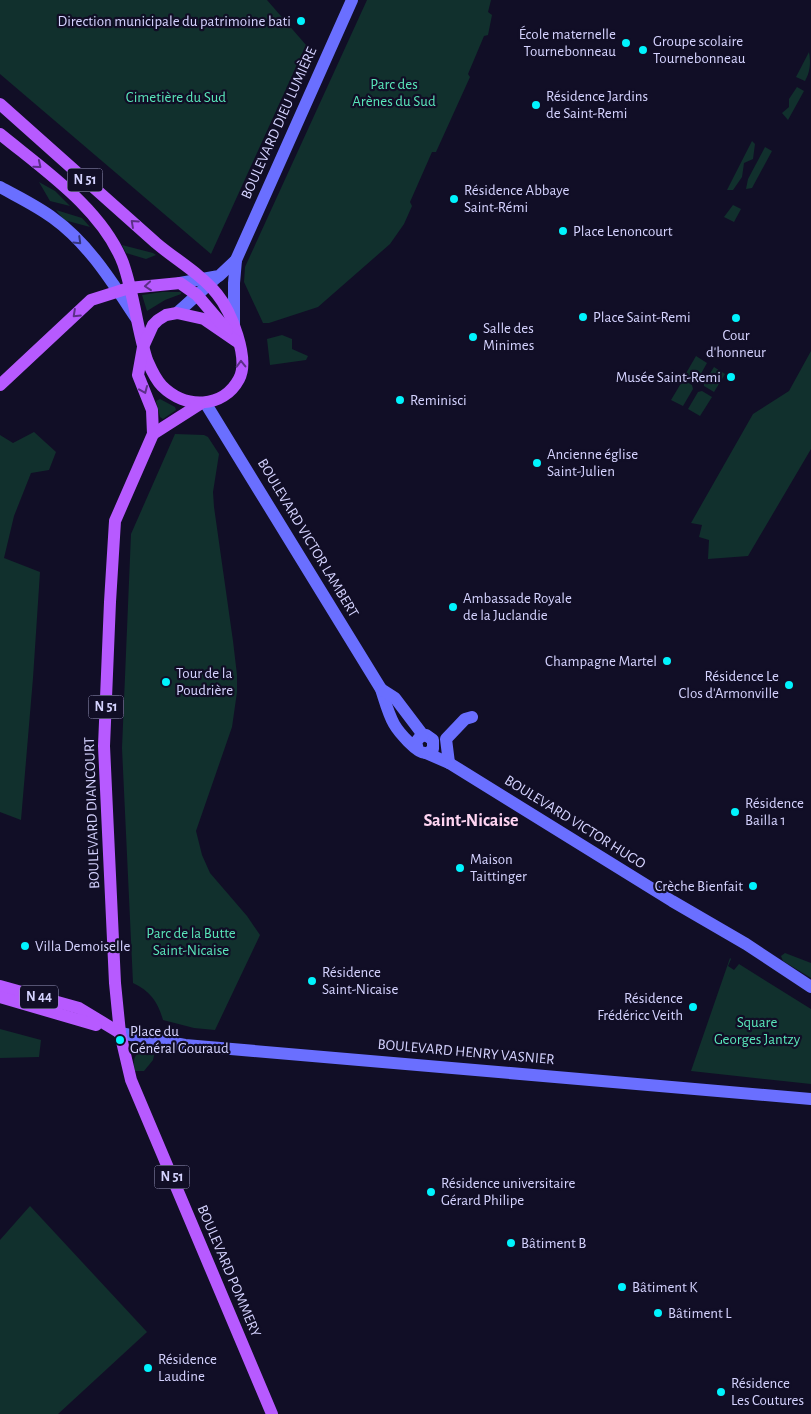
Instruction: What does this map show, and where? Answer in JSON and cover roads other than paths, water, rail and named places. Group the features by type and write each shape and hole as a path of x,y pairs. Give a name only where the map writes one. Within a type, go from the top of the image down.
{"main road":[{"name":"N 51","path":"0,104 168,254 204,282 225,306 239,343"},
{"name":"N 51","path":"0,134 68,192 97,220 122,263 123,289"},
{"path":"0,385 91,300 123,289 180,283 197,295 239,343 243,363 241,375 237,383 224,396 203,404 153,434"},
{"path":"203,404 190,402 174,396 161,386 153,374 143,347 149,331 158,320 177,313 204,319 239,343"},
{"name":"N 51","path":"136,318 143,347"},
{"name":"BOULEVARD DIANCOURT","path":"120,1033 104,746 115,521 153,434 152,410 138,375 143,347"},
{"name":"BOULEVARD HENRY VASNIER","path":"0,986 79,1008 120,1033"},
{"name":"BOULEVARD HENRY VASNIER","path":"0,997 120,1033"},
{"name":"BOULEVARD POMMERY","path":"120,1033 133,1085 272,1414"}],"street":[{"name":"BOULEVARD DIEU LUMIÈRE","path":"236,260 352,0"},
{"path":"0,187 60,224 123,289 136,318"},
{"path":"180,283 204,282 219,276 236,260"},
{"path":"234,328 236,260"},
{"path":"177,313 197,295 204,282"},
{"name":"BOULEVARD VICTOR LAMBERT","path":"203,404 381,689"},
{"path":"381,689 398,702 422,735 429,736 449,763"},
{"path":"381,689 394,725 410,744 449,763"},
{"path":"449,763 446,738 465,719 472,717"},
{"path":"422,735 416,742 422,751"},
{"path":"422,751 433,749 434,743"},
{"name":"BOULEVARD VICTOR HUGO","path":"449,763 672,901 746,944 811,987"},
{"name":"BOULEVARD HENRY VASNIER","path":"120,1033 185,1045 811,1099"}],"place":[{"name":"Direction municipale du patrimoine bati","path":"301,21"},
{"name":"École maternelle Tournebonneau","path":"626,43"},
{"name":"Groupe scolaire Tournebonneau","path":"643,50"},
{"name":"Résidence Jardins de Saint-Remi","path":"536,105"},
{"name":"Résidence Abbaye Saint-Rémi","path":"454,199"},
{"name":"Place Lenoncourt","path":"563,231"},
{"name":"Place Saint-Remi","path":"583,317"},
{"name":"Cour d'honneur","path":"736,318"},
{"name":"Salle des Minimes","path":"473,337"},
{"name":"Musée Saint-Remi","path":"731,377"},
{"name":"Reminisci","path":"400,400"},
{"name":"Ancienne église Saint-Julien","path":"537,463"},
{"name":"Ambassade Royale de la Juclandie","path":"453,607"},
{"name":"Champagne Martel","path":"667,661"},
{"name":"Tour de la Poudrière","path":"166,682"},
{"name":"Résidence Le Clos d'Armonville","path":"789,685"},
{"name":"Résidence Bailla 1","path":"735,812"},
{"name":"Maison Taittinger","path":"460,868"},
{"name":"Crèche Bienfait","path":"753,886"},
{"name":"Villa Demoiselle","path":"25,946"},
{"name":"Résidence Saint-Nicaise","path":"312,981"},
{"name":"Résidence Frédéricc Veith","path":"693,1007"},
{"name":"Place du Général Gouraud","path":"120,1040"},
{"name":"Résidence universitaire Gérard Philipe","path":"431,1192"},
{"name":"Bâtiment B","path":"511,1243"},
{"name":"Bâtiment K","path":"622,1287"},
{"name":"Bâtiment L","path":"658,1313"},
{"name":"Résidence Laudine","path":"148,1368"},
{"name":"Résidence Les Coutures","path":"721,1392"}],"district":[{"name":"Saint-Nicaise","path":"471,821"}],"park label":[{"name":"Parc des Arènes du Sud","path":"394,92"},
{"name":"Cimetière du Sud","path":"176,97"},
{"name":"Parc de la Butte Saint-Nicaise","path":"191,942"},
{"name":"Square Georges Jantzy","path":"757,1030"}]}
